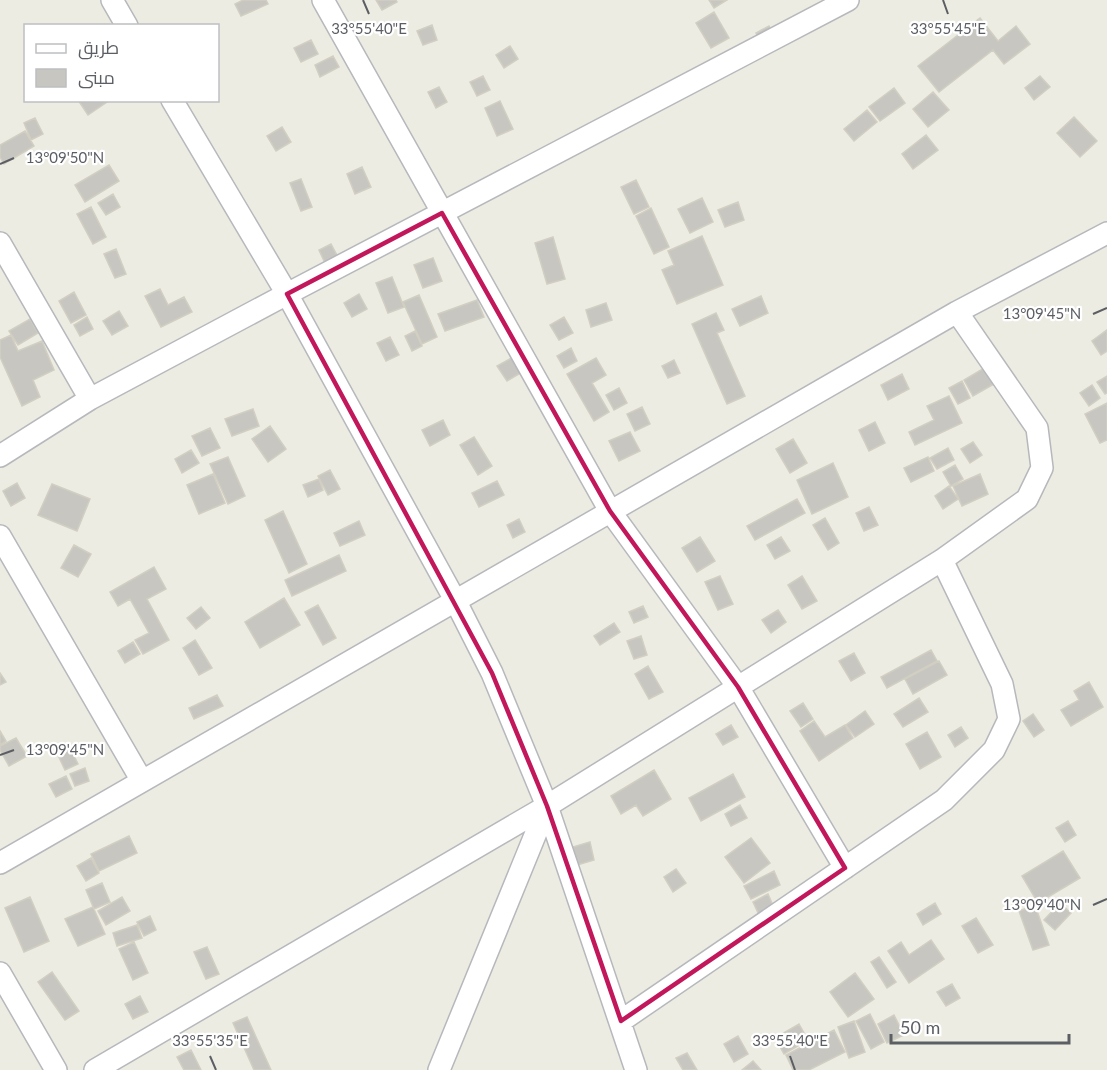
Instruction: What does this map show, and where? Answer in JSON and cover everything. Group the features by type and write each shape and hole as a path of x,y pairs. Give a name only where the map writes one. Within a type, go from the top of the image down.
{"street":[{"path":"112,0 126,24"},
{"path":"323,0 610,511 738,687 845,867"},
{"path":"0,456 90,399 442,213 819,7 848,0"},
{"path":"173,102 287,294 455,600 492,673 547,806 636,1070"},
{"path":"0,863 957,312 1107,233"},
{"path":"0,243 90,399"},
{"path":"95,1070 547,806 942,560 1027,499 1042,468 1037,428 957,312"},
{"path":"0,536 142,781"},
{"path":"621,1021 944,800 994,750 1009,719 1002,684 942,560"},
{"path":"439,1070 547,806"},
{"path":"0,973 56,1070"}],"highlighted area":[{"path":"442,213 610,511 738,687 845,868 621,1021 547,806 492,673 287,294"}],"building":[{"path":"243,0 266,0 268,4 241,16 235,4"},
{"path":"376,0 396,0 397,2 382,10"},
{"path":"709,0 727,0 714,8"},
{"path":"714,12 729,38 711,48 696,23"},
{"path":"980,18 998,41 1016,26 1030,44 1004,64 993,50 939,92 918,66"},
{"path":"432,25 437,40 423,45 417,31"},
{"path":"769,26 774,37 762,44 756,33"},
{"path":"311,40 318,54 301,62 294,48"},
{"path":"510,46 518,59 504,68 496,55"},
{"path":"333,56 339,67 320,77 315,65"},
{"path":"483,76 490,90 477,96 470,82"},
{"path":"1040,76 1050,87 1034,100 1025,88"},
{"path":"439,87 447,102 436,108 428,92"},
{"path":"894,88 905,103 880,121 869,107"},
{"path":"933,92 949,110 928,127 913,109"},
{"path":"500,101 513,129 497,136 485,108"},
{"path":"79,102 107,102 88,115"},
{"path":"867,110 877,122 854,141 844,129"},
{"path":"1074,117 1097,141 1080,157 1057,133"},
{"path":"35,118 43,134 31,140 24,123"},
{"path":"282,127 291,142 276,151 267,136"},
{"path":"25,131 34,146 4,164 0,157 0,145"},
{"path":"926,135 938,150 913,169 902,154"},
{"path":"109,165 119,181 85,202 75,185"},
{"path":"362,167 371,187 355,194 347,174"},
{"path":"301,179 312,207 301,211 290,183"},
{"path":"636,180 649,207 634,214 621,187"},
{"path":"113,194 120,207 106,215 98,203"},
{"path":"702,198 713,222 690,233 678,209"},
{"path":"738,202 744,220 725,227 718,210"},
{"path":"91,207 106,237 93,244 77,214"},
{"path":"651,208 669,247 654,254 636,216"},
{"path":"702,236 723,285 677,304 662,270 674,265 668,251"},
{"path":"553,237 565,279 547,284 535,243"},
{"path":"331,244 338,257 325,263 319,250"},
{"path":"116,249 126,274 115,278 104,254"},
{"path":"433,258 442,281 423,288 414,265"},
{"path":"392,277 404,307 388,313 376,283"},
{"path":"160,289 168,305 184,297 192,312 161,327 145,296"},
{"path":"74,292 86,315 71,323 59,301"},
{"path":"359,294 367,309 352,317 344,303"},
{"path":"419,295 437,337 422,344 403,302"},
{"path":"761,296 768,313 740,326 732,309"},
{"path":"477,300 484,317 445,331 438,314"},
{"path":"606,303 612,320 591,327 586,310"},
{"path":"119,311 128,326 112,335 103,321"},
{"path":"716,313 724,330 717,333 745,396 727,404 692,324"},
{"path":"87,317 93,329 80,336 74,325"},
{"path":"564,317 573,333 559,340 550,325"},
{"path":"30,319 38,333 18,345 9,331"},
{"path":"1107,330 1107,351 1101,355 1092,341"},
{"path":"415,331 422,346 412,351 405,336"},
{"path":"11,335 18,351 42,341 54,370 33,380 40,397 22,406 0,357 0,340"},
{"path":"390,337 399,355 386,361 377,343"},
{"path":"571,348 577,361 564,368 557,356"},
{"path":"515,356 524,371 507,381 497,366"},
{"path":"596,358 606,375 592,383 609,412 594,421 567,374"},
{"path":"674,360 680,373 668,378 662,366"},
{"path":"991,364 1001,380 973,396 964,380"},
{"path":"902,374 909,389 888,400 881,385"},
{"path":"1107,376 1107,393 1105,394 1097,382"},
{"path":"962,381 970,398 958,404 949,388"},
{"path":"1092,385 1100,398 1089,406 1080,393"},
{"path":"619,388 627,403 614,410 606,395"},
{"path":"949,396 962,423 915,445 909,432 934,420 927,406"},
{"path":"1107,403 1107,440 1100,443 1085,414"},
{"path":"642,407 650,424 635,431 627,414"},
{"path":"253,409 259,426 232,436 225,419"},
{"path":"443,420 450,435 430,446 422,430"},
{"path":"875,422 885,443 869,451 859,430"},
{"path":"270,426 286,449 268,462 252,439"},
{"path":"210,428 220,448 202,456 192,436"},
{"path":"630,432 640,451 619,461 609,441"},
{"path":"474,437 492,466 478,475 460,445"},
{"path":"793,439 807,463 790,473 776,449"},
{"path":"973,442 982,455 970,463 961,449"},
{"path":"948,448 954,460 937,469 930,458"},
{"path":"191,450 199,463 182,473 175,459"},
{"path":"228,457 245,496 228,504 210,464"},
{"path":"928,457 934,471 911,482 904,468"},
{"path":"833,463 848,497 812,514 797,480"},
{"path":"955,465 963,479 951,486 943,472"},
{"path":"330,470 340,489 328,495 318,476"},
{"path":"213,474 225,503 199,514 187,485"},
{"path":"980,474 988,494 962,506 953,486"},
{"path":"319,479 323,490 308,497 303,485"},
{"path":"497,481 504,495 479,507 472,493"},
{"path":"17,483 25,498 11,506 3,491"},
{"path":"52,484 90,499 77,531 38,515"},
{"path":"949,486 958,499 943,509 935,496"},
{"path":"797,499 805,513 755,540 747,526"},
{"path":"869,507 878,525 864,531 856,513"},
{"path":"283,511 307,564 289,573 265,520"},
{"path":"825,518 839,543 828,550 813,525"},
{"path":"519,519 525,532 513,538 507,525"},
{"path":"359,521 365,535 340,546 334,533"},
{"path":"700,537 715,561 697,572 682,548"},
{"path":"781,537 790,551 775,559 767,545"},
{"path":"74,545 91,554 78,577 61,568"},
{"path":"339,555 346,571 292,596 285,580"},
{"path":"154,567 166,589 147,599 169,640 143,654 135,640 149,633 130,599 118,606 110,592"},
{"path":"720,576 733,604 718,610 705,582"},
{"path":"802,576 817,601 802,609 788,585"},
{"path":"284,598 300,625 260,648 245,622"},
{"path":"318,605 336,638 323,645 305,612"},
{"path":"643,606 648,617 634,623 629,612"},
{"path":"201,607 210,618 196,629 187,618"},
{"path":"778,610 786,622 771,633 762,620"},
{"path":"614,623 620,632 600,645 594,636"},
{"path":"641,636 647,655 634,659 627,641"},
{"path":"195,640 212,668 199,675 183,648"},
{"path":"133,642 140,654 125,663 118,651"},
{"path":"931,650 937,661 887,688 881,677"},
{"path":"854,653 865,673 851,681 839,661"},
{"path":"939,661 947,675 913,694 905,679"},
{"path":"648,666 663,692 649,699 635,674"},
{"path":"0,673 6,682 0,685"},
{"path":"1089,682 1103,707 1071,726 1061,710 1079,700 1074,691"},
{"path":"217,695 223,706 194,719 189,708"},
{"path":"919,698 928,712 903,727 894,714"},
{"path":"803,703 813,719 801,727 790,711"},
{"path":"865,711 874,724 855,737 846,725"},
{"path":"1033,714 1044,730 1034,737 1023,721"},
{"path":"814,721 825,737 845,725 853,738 819,761 800,731"},
{"path":"731,725 738,737 723,745 716,734"},
{"path":"961,727 968,738 955,747 948,735"},
{"path":"0,731 6,741 0,745"},
{"path":"927,732 941,757 920,769 906,744"},
{"path":"16,738 27,756 9,766 0,746"},
{"path":"69,745 78,764 65,770 56,751"},
{"path":"85,768 89,781 75,786 70,774"},
{"path":"654,770 671,799 643,816 636,805 621,814 611,796"},
{"path":"733,774 745,797 701,821 689,798"},
{"path":"66,776 72,789 56,797 49,784"},
{"path":"740,805 747,818 731,826 725,814"},
{"path":"1068,821 1076,835 1065,842 1056,828"},
{"path":"129,836 137,853 99,871 91,854"},
{"path":"751,838 770,863 744,883 725,857"},
{"path":"590,842 594,860 577,865 573,847"},
{"path":"1063,851 1080,878 1038,903 1022,876"},
{"path":"91,858 99,873 86,881 77,866"},
{"path":"676,869 686,883 673,892 664,877"},
{"path":"774,871 780,885 751,899 744,886"},
{"path":"102,883 110,902 94,909 86,890"},
{"path":"768,894 775,910 760,917 753,902"},
{"path":"30,897 49,941 24,952 5,908"},
{"path":"122,897 130,911 106,925 98,911"},
{"path":"935,903 941,914 923,925 917,914"},
{"path":"1060,903 1071,913 1055,930 1044,920"},
{"path":"1035,905 1049,945 1033,950 1019,911"},
{"path":"93,907 105,934 78,946 65,919"},
{"path":"150,916 156,930 144,936 137,922"},
{"path":"976,918 993,945 978,953 962,926"},
{"path":"137,925 142,938 117,946 113,933"},
{"path":"931,940 944,959 909,983 888,951 901,942 909,955"},
{"path":"134,942 148,973 133,980 119,949"},
{"path":"207,947 219,974 206,979 194,952"},
{"path":"879,957 896,982 887,988 871,962"},
{"path":"52,972 79,1011 65,1020 38,982"},
{"path":"855,973 874,999 848,1017 830,992"},
{"path":"952,984 960,998 946,1006 937,992"},
{"path":"140,996 148,1012 133,1019 125,1004"},
{"path":"870,1014 884,1042 871,1049 856,1021"},
{"path":"894,1015 904,1035 887,1043 878,1024"},
{"path":"247,1017 271,1070 254,1070 233,1023"},
{"path":"854,1021 865,1052 849,1058 838,1027"},
{"path":"799,1024 808,1040 784,1054 775,1038"},
{"path":"834,1030 845,1052 809,1070 793,1070 786,1055"},
{"path":"738,1036 748,1054 734,1062 724,1044"},
{"path":"191,1050 201,1070 184,1070 177,1057"},
{"path":"687,1053 697,1070 683,1070 676,1058"},
{"path":"753,1061 761,1070 742,1070"}]}
